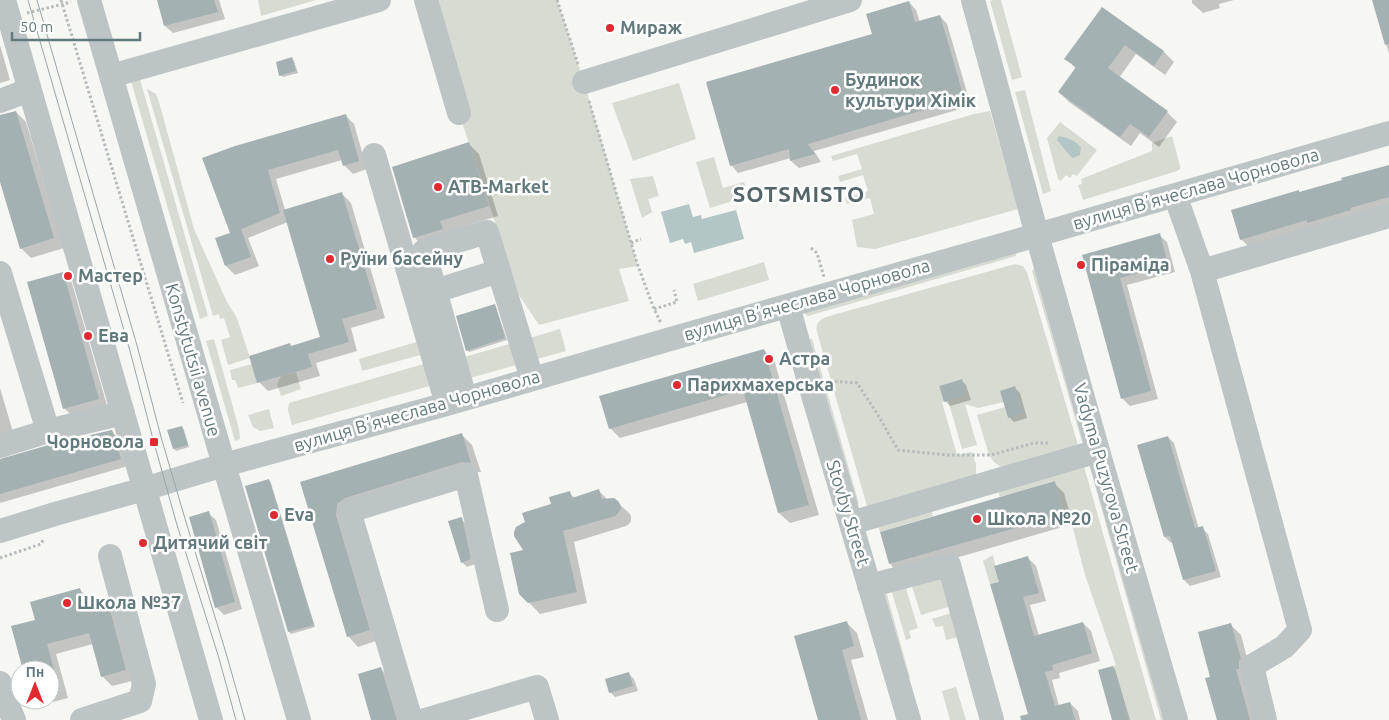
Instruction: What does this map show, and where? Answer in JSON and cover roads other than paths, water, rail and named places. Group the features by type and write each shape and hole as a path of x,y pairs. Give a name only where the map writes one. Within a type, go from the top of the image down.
{"street":[{"name":"Konstytutsii avenue","path":"89,0 299,720"},
{"path":"111,76 379,0"},
{"path":"426,0 459,113"},
{"path":"584,82 850,0"},
{"name":"Vadyma Puzyrova Street","path":"973,0 1037,236 1176,720"},
{"path":"6,8 211,720"},
{"path":"0,101 29,90"},
{"name":"вулиця Вʼячеслава Чорновола","path":"0,531 224,465 1037,236 1389,133"},
{"path":"374,155 456,401"},
{"path":"1175,195 1202,271 1300,630 1284,647 1252,666 1265,720"},
{"path":"1202,271 1389,216"},
{"path":"456,401 435,291 424,250 487,232 532,379"},
{"path":"435,291 499,271"},
{"path":"0,273 48,432"},
{"name":"Stovby Street","path":"788,306 909,720"},
{"path":"0,446 123,413"},
{"path":"851,523 1098,451"},
{"path":"411,720 349,510 466,475 497,610"},
{"path":"82,720 140,700 144,684 110,556"},
{"path":"869,586 950,565 992,720"},
{"path":"0,684 14,720"},
{"path":"425,720 537,688 547,720"}],"tram line":[{"path":"28,0 130,351 177,525 218,655 236,720"},
{"path":"37,0 138,349 161,437 245,720"}],"place":[{"name":"Мираж","path":"610,28"},
{"name":"Будинок культури Хімік","path":"835,90"},
{"name":"ATB-Market","path":"438,187"},
{"name":"Руїни басейну","path":"330,259"},
{"name":"Піраміда","path":"1081,265"},
{"name":"Мастер","path":"68,276"},
{"name":"Ева","path":"88,336"},
{"name":"Астра","path":"769,359"},
{"name":"Парихмахерська","path":"677,385"},
{"name":"Чорновола","path":"154,442"},
{"name":"Eva","path":"274,515"},
{"name":"Школа №20","path":"977,519"},
{"name":"Дитячий світ","path":"143,543"},
{"name":"Школа №37","path":"67,603"}],"district":[{"name":"SOTSMISTO","path":"799,194"}]}
